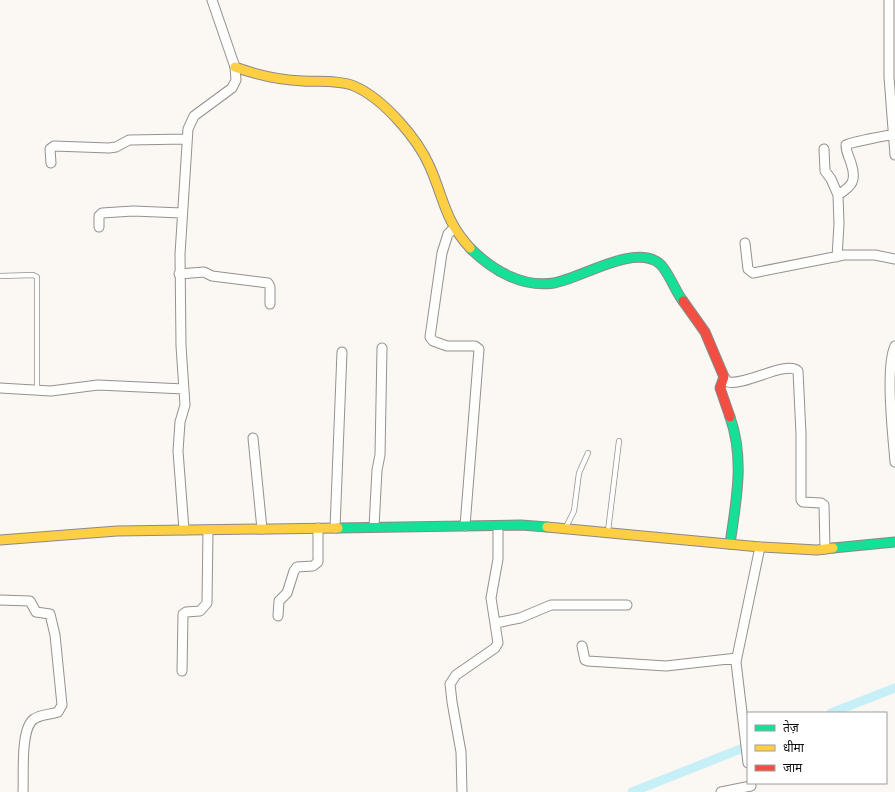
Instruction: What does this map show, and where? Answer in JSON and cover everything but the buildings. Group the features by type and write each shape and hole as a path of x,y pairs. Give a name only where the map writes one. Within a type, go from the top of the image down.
{"main road":[{"path":"236,74 277,80 344,83 354,86 376,98 390,112 422,151 432,171 446,214 454,228 477,255 492,267 506,275 537,283 553,283 628,259 651,259 658,262 681,300 705,333 722,380 720,391 737,439 739,457 738,492 730,544"},
{"path":"0,540 117,531 521,525 760,547 825,549 895,542"}],"street":[{"path":"184,530 178,451 180,422 185,405 181,346 179,274 187,139 189,125 194,116 232,88 236,74 212,0"},
{"path":"889,0 889,77 895,155"},
{"path":"838,195 850,187 853,182 852,165 846,153 847,144 867,141 880,136 893,135"},
{"path":"51,163 50,149 54,146 108,148 116,147 129,140 187,139"},
{"path":"824,149 825,171 831,179 838,195 839,224 837,257"},
{"path":"99,227 99,216 102,213 133,211 182,214"},
{"path":"454,228 448,234 442,253 430,336 433,341 441,344 475,346 479,349 465,526"},
{"path":"745,243 748,269 753,273 858,254 895,259"},
{"path":"179,274 204,272 212,276 268,283 270,287 270,304"},
{"path":"895,346 891,364 891,400 895,462"},
{"path":"374,527 377,470 380,451 382,348"},
{"path":"335,528 342,352"},
{"path":"722,380 737,383 780,370 794,369 798,371 801,434 801,500 803,502 821,503 824,505 825,549"},
{"path":"0,388 51,391 98,385 184,389"},
{"path":"253,438 262,529"},
{"path":"462,792 461,752 450,684 456,675 495,648 499,638 491,598 498,559 498,526"},
{"path":"278,616 279,600 289,589 295,569 313,566 318,562 318,528"},
{"path":"182,671 183,614 186,612 200,612 207,603 208,530"},
{"path":"747,757 737,658 760,547"},
{"path":"0,600 30,601 36,612 50,614 56,635 62,705 58,712 37,717 32,720 28,726 24,749 23,792"},
{"path":"496,623 520,618 551,605 627,605"},
{"path":"582,646 585,660 588,661 604,660 666,666 737,658"},
{"path":"721,792 752,787"}],"lane":[{"path":"0,276 33,275 38,279 36,324 37,390"},
{"path":"608,533 619,441"},
{"path":"565,529 574,511 579,473 588,453"}],"waterway":[{"path":"834,712 895,688"},
{"path":"632,792 747,746"}],"traffic: fast":[{"path":"470,248 488,263 508,276 530,283 542,284 565,280 622,260 636,257 648,258 662,266 683,301"},
{"path":"730,417 735,433 738,465 737,496 730,544"},
{"path":"338,528 521,525 547,527"},
{"path":"833,548 895,542"}],"traffic: slow":[{"path":"235,67 260,75 277,78 348,84 365,92 376,100 398,120 417,144 430,167 450,219 470,248"},
{"path":"547,527 760,547 817,550 833,548"},
{"path":"0,540 117,531 338,528"}],"traffic: jam":[{"path":"683,301 705,332 724,377 720,388 730,417"}]}
